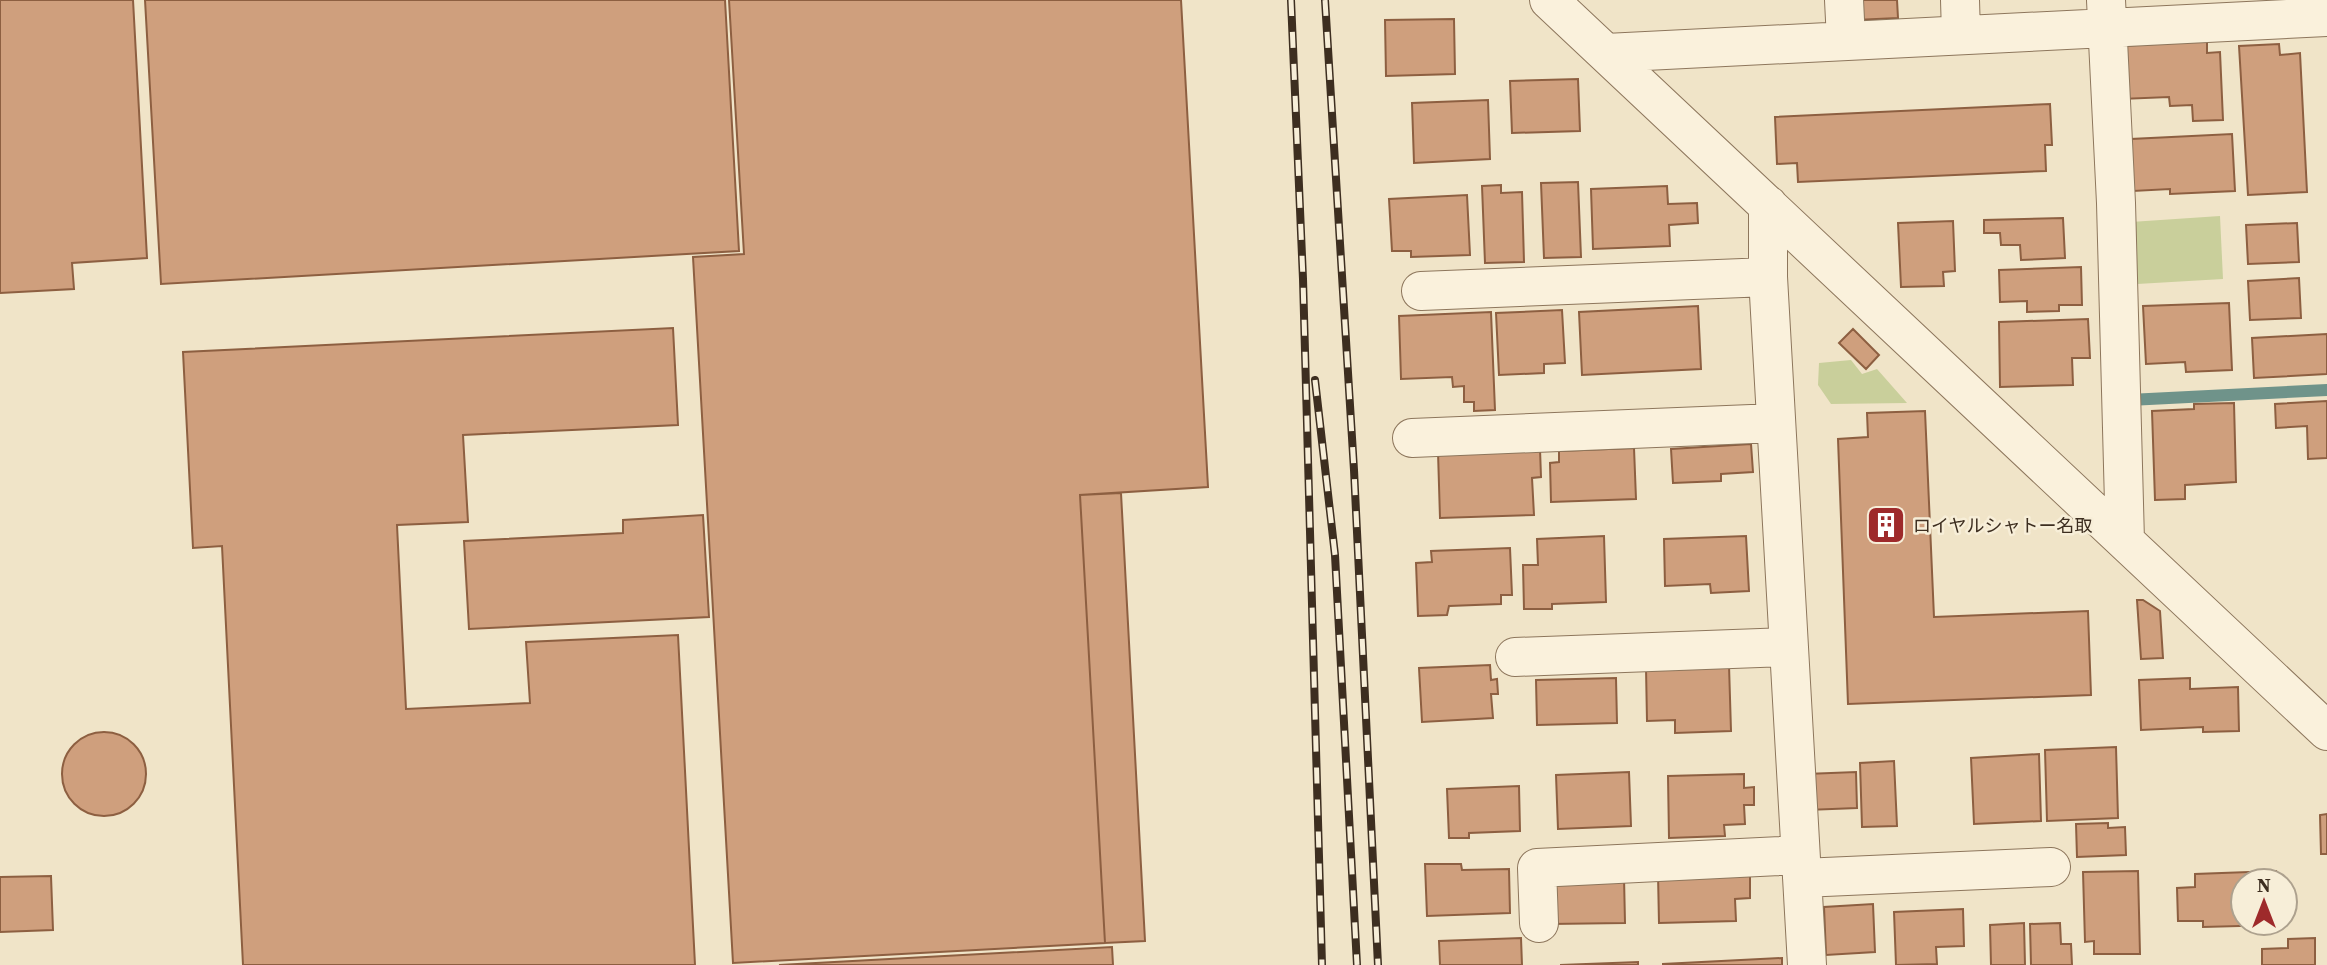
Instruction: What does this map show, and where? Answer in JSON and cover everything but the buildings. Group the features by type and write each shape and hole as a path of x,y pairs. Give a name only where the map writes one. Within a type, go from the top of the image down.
{"street":[{"path":"1549,0 2327,731"},
{"path":"1844,0 1846,40"},
{"path":"1606,53 1846,40 1961,17 2106,14 2327,17"},
{"path":"2106,14 2116,203 2125,541"},
{"path":"1768,205 1768,277 1807,965"},
{"path":"1421,291 1768,277"},
{"path":"1412,438 1776,423"},
{"path":"1515,657 1788,647"},
{"path":"1539,923 1537,868 2051,866"}],"green space":[{"path":"2220,216 2223,279 2120,285 2116,223"},
{"path":"1851,360 1862,374 1877,369 1907,403 1831,404 1818,385 1819,363"}],"waterway":[{"path":"2129,400 2327,390"}],"railway":[{"path":"1291,0 1303,279 1322,965"},
{"path":"1325,0 1354,470 1378,965"},
{"path":"1315,380 1335,555 1357,965"}],"place":[{"name":"ロイヤルシャトー名取","path":"1886,525"}]}
